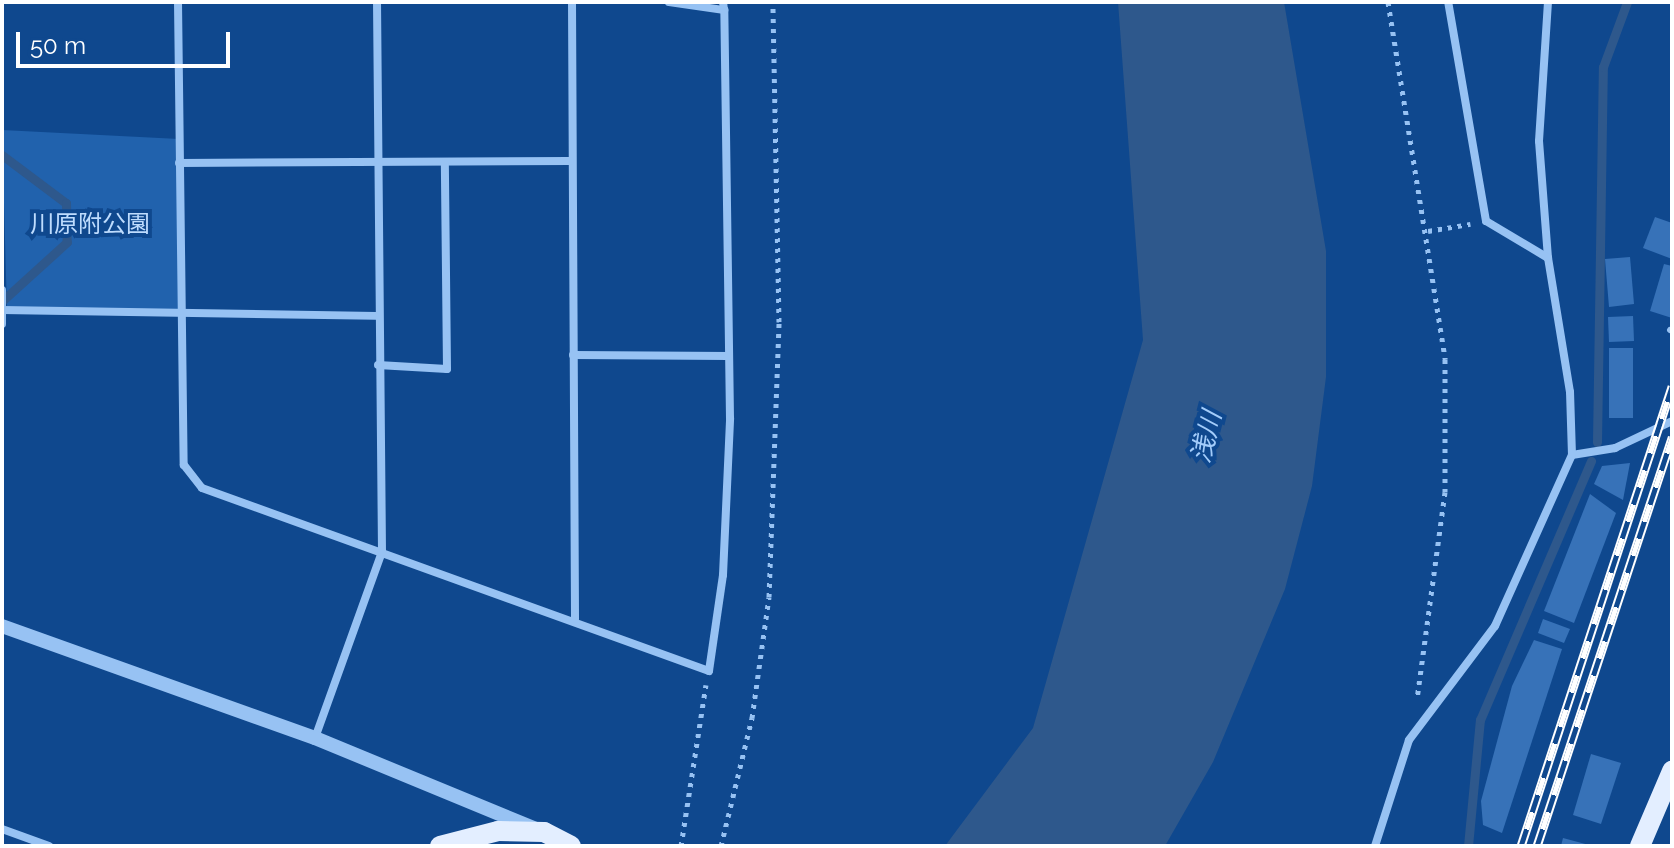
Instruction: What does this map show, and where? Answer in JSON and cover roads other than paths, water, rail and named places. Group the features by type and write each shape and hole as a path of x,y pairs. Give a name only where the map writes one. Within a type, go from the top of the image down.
{"main road":[{"path":"1640,846 1672,771"},
{"path":"440,846 498,831 544,832 571,846"}],"street":[{"path":"178,2 179,313 184,465 202,488 575,619 709,671 723,575 729,356 724,6 669,2"},
{"path":"315,738 382,552 376,316 377,2"},
{"path":"572,2 570,161 575,619"},
{"path":"1448,2 1486,221 1548,258"},
{"path":"1375,846 1409,740 1495,626 1572,455 1570,392 1548,258 1539,141 1548,2"},
{"path":"179,163 570,161"},
{"path":"378,365 447,369 445,163"},
{"path":"2,290 5,310 2,324"},
{"path":"5,310 376,316"},
{"path":"573,355 729,356"},
{"path":"1572,455 1606,449 1672,421"},
{"path":"2,626 315,738 544,832"},
{"path":"2,829 49,846"}],"water":[{"name":"浅川","path":"1118,2 1284,2 1326,251 1326,377 1312,486 1285,589 1213,762 1165,846 945,846 1033,728 1143,340"}],"waterway":[{"path":"1597,442 1603,67 1627,2"},
{"path":"2,155 66,203 67,242 2,301"},
{"path":"1468,846 1480,720 1591,461"}],"railway":[{"path":"1521,846 1672,386"},
{"path":"1537,846 1672,437"}],"park label":[{"name":"川原附公園","path":"90,224"}]}
